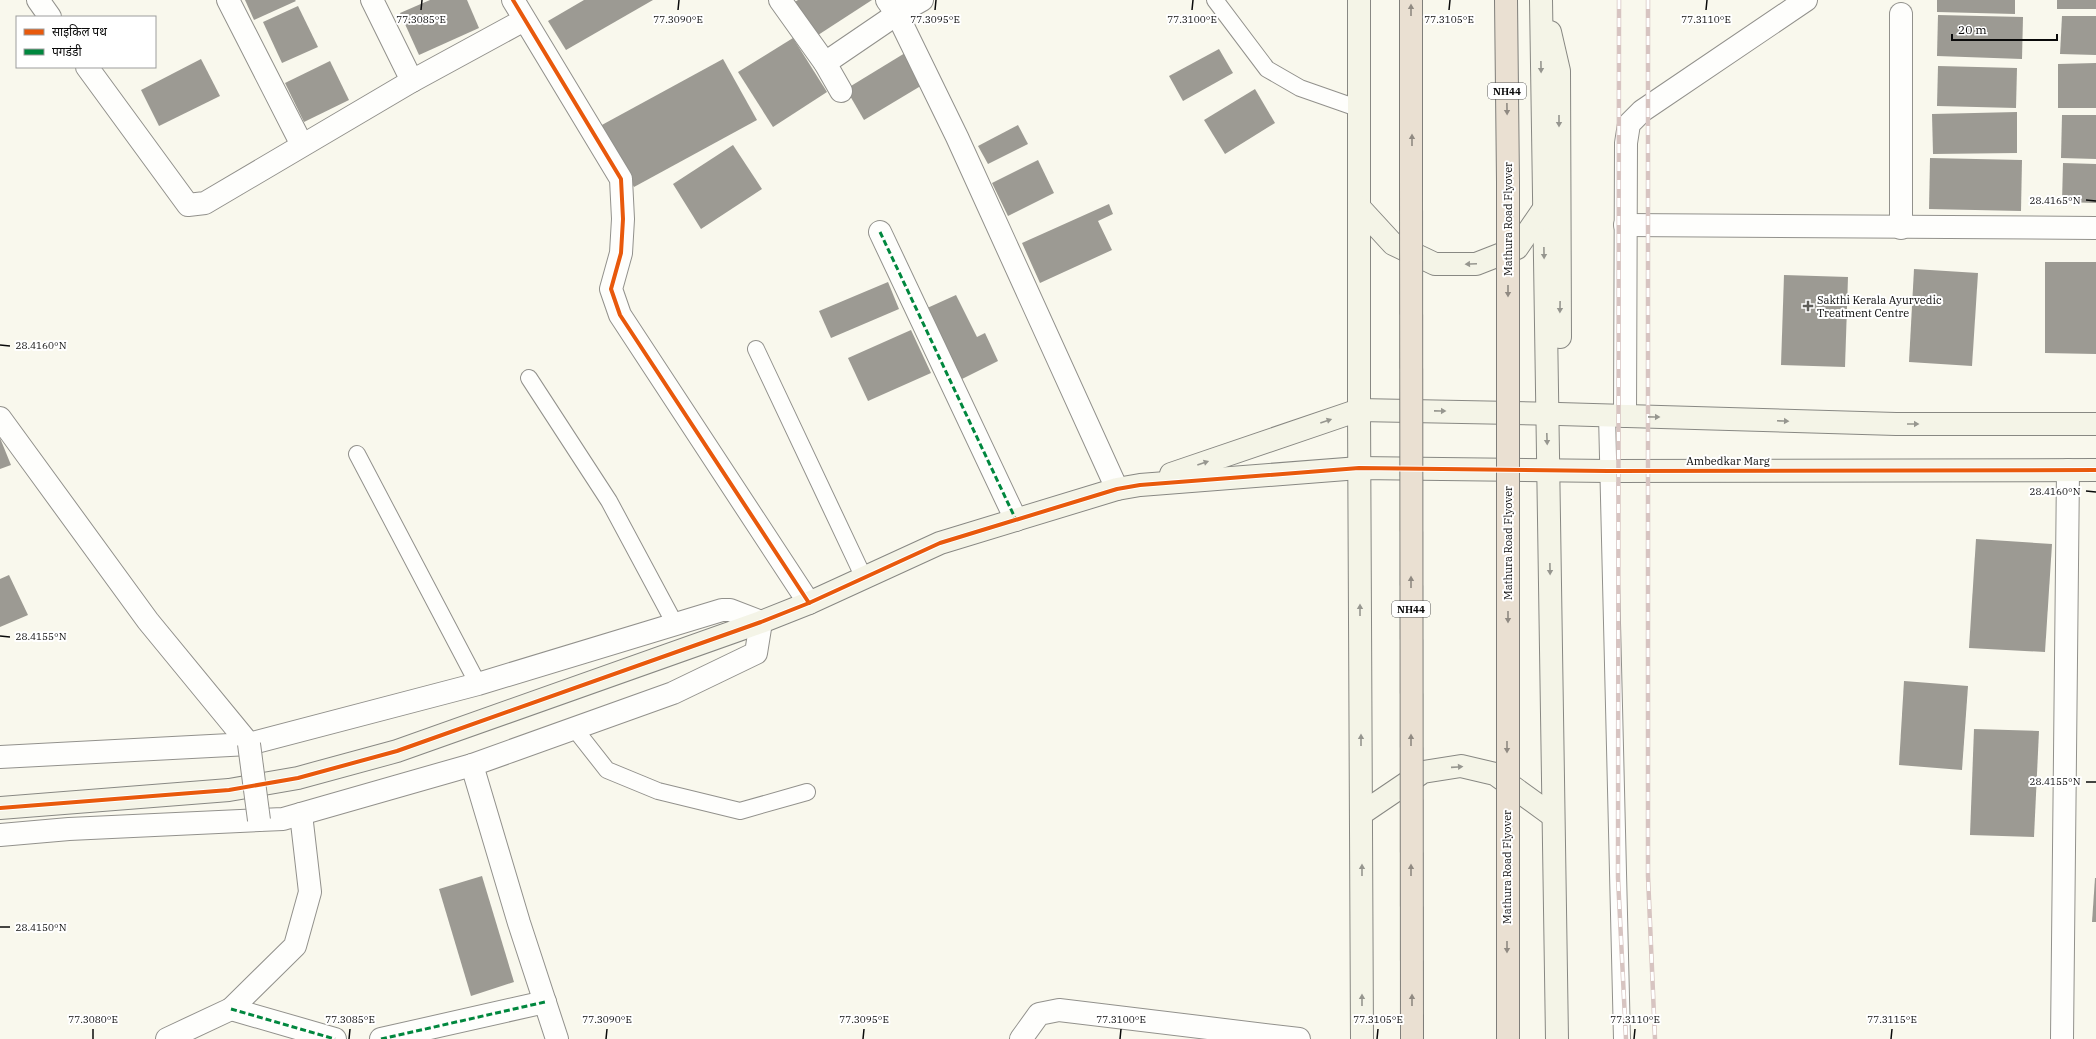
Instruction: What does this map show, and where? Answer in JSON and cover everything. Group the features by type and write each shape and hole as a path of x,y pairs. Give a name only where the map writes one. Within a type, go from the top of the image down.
{"highway":[{"name":"NH44","path":"1412,0 1412,1039"},
{"name":"Mathura Road Flyover","path":"1506,0 1508,182 1508,1039"}],"street":[{"path":"38,0 49,16"},
{"path":"228,0 302,146"},
{"path":"372,0 412,81"},
{"path":"513,0 621,179 623,219 621,253 611,289 620,315 809,603"},
{"path":"780,0 825,63 841,91"},
{"path":"825,63 892,7 922,0"},
{"path":"1360,0 1359,468 1362,1039"},
{"path":"1542,0 1543,210 1553,413"},
{"path":"1542,0 1559,71 1561,247 1553,413 1548,470 1557,1039"},
{"path":"1616,416 1625,225 1626,143 1629,124 1642,111 1806,0"},
{"path":"892,7 957,137 1117,489"},
{"path":"1901,14 1901,228"},
{"path":"88,68 188,205 205,203 412,81 524,20"},
{"path":"1359,207 1393,244 1435,264 1476,264 1518,248 1543,210"},
{"path":"1625,225 1901,228 2096,228"},
{"path":"880,232 1016,520"},
{"path":"0,808 229,790 298,778 397,751 760,622 809,603 940,543 1117,489 1140,485 1359,410 1553,413 1896,424 2096,424"},
{"path":"0,418 27,452 148,621 249,744 259,820"},
{"name":"Ambedkar Marg","path":"1140,485 1359,468 1608,471 2096,470"},
{"path":"2062,1039 2068,470"},
{"path":"0,757 249,744 478,684 722,610 730,610 760,622"},
{"path":"0,835 69,829 283,819 301,814 472,765 673,693 756,653 760,622"},
{"path":"472,765 519,923 557,1039"},
{"path":"1361,814 1423,772 1461,766 1494,774 1553,816"},
{"path":"167,1039 231,1009 295,946 310,892 301,814"},
{"path":"382,1039 545,1002"},
{"path":"231,1009 335,1039"},
{"path":"1021,1039 1039,1014 1059,1010 1299,1039"}],"lane":[{"path":"1215,0 1267,69 1300,88 1360,109"},
{"path":"756,349 864,578"},
{"path":"529,378 609,501 675,624"},
{"path":"1616,416 1608,471 1622,1039"},
{"path":"357,454 478,684"},
{"path":"574,728 607,770 658,791 740,812 807,792"}],"building":[{"path":"245,0 295,0 296,1 254,20"},
{"path":"430,0 467,0 479,28 419,55 400,13"},
{"path":"584,0 653,0 566,50 548,21"},
{"path":"798,0 872,0 815,37 793,3"},
{"path":"1937,0 2015,0 2015,14 1937,12"},
{"path":"2057,0 2096,0 2096,9 2057,9"},
{"path":"298,6 318,47 282,63 263,22"},
{"path":"1938,15 2023,17 2022,59 1937,56"},
{"path":"2062,16 2096,16 2096,55 2060,54"},
{"path":"793,38 827,92 773,127 738,72"},
{"path":"1219,49 1233,73 1183,101 1169,76"},
{"path":"905,53 924,84 864,120 846,89"},
{"path":"201,59 220,96 159,126 141,90"},
{"path":"723,59 757,120 634,187 600,126"},
{"path":"330,61 349,100 304,122 285,83"},
{"path":"2096,63 2096,108 2058,108 2058,64"},
{"path":"1938,66 2017,68 2016,108 1937,106"},
{"path":"1255,89 1275,123 1225,154 1204,120"},
{"path":"2017,112 2017,153 1933,154 1932,114"},
{"path":"2062,115 2096,115 2096,159 2061,158"},
{"path":"1018,125 1028,144 988,164 978,146"},
{"path":"733,145 762,189 701,229 673,184"},
{"path":"1930,158 2022,160 2021,211 1929,209"},
{"path":"1038,160 1054,193 1008,216 992,183"},
{"path":"2063,163 2096,164 2096,203 2062,202"},
{"path":"1109,204 1113,214 1098,221 1112,250 1040,283 1022,243"},
{"path":"2045,262 2096,262 2096,354 2045,353"},
{"path":"1914,269 1978,273 1972,366 1909,362"},
{"path":"1784,275 1848,277 1845,367 1781,365"},
{"path":"888,282 899,309 831,338 819,311"},
{"path":"956,295 977,337 985,333 998,361 960,380 925,309"},
{"path":"911,330 931,373 868,401 848,358"},
{"path":"0,438 11,465 0,469"},
{"path":"1976,539 2052,544 2045,652 1969,648"},
{"path":"9,575 28,615 0,627 0,579"},
{"path":"1904,681 1968,686 1962,770 1899,765"},
{"path":"1974,729 2039,731 2034,837 1970,835"},
{"path":"482,876 514,982 471,996 439,889"},
{"path":"2095,878 2096,922 2092,922"}],"railway":[{"path":"1619,0 1618,878 1626,1039"},
{"path":"1648,0 1648,876 1655,1039"}],"marked path":[{"path":"880,232 1016,520"},
{"path":"381,1039 545,1002"},
{"path":"231,1009 335,1039"}],"cycle path":[{"path":"513,0 621,179 623,219 621,253 611,289 620,315 809,603"},
{"path":"0,808 229,790 298,778 397,751 761,622 809,603 940,543 1117,489 1140,485 1359,468 1608,471 2096,470"}],"place":[{"name":"Sakthi Kerala Ayurvedic Treatment Centre","path":"1808,306"}]}
